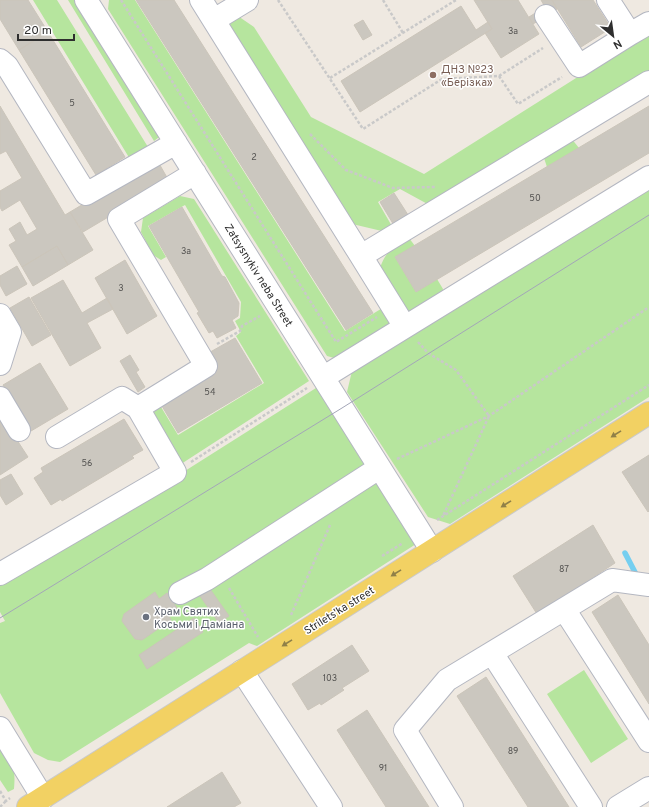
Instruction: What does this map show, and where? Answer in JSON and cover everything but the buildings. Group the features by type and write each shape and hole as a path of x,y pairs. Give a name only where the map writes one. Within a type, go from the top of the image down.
{"main road":[{"name":"Strilets'ka street","path":"36,802 649,413"}],"street":[{"name":"Zatsysnykiv neba Street","path":"86,0 432,551"},
{"path":"201,0 405,327"},
{"path":"214,20 247,0"},
{"path":"608,0 630,34"},
{"path":"541,8 579,66 649,23"},
{"path":"0,60 7,66 86,194 176,143"},
{"path":"361,256 649,82"},
{"path":"138,408 206,366 119,219 195,174"},
{"path":"324,377 649,177"},
{"path":"0,315 10,332 0,364"},
{"path":"0,398 19,430"},
{"path":"0,574 176,472 138,408 122,398 57,437"},
{"path":"180,593 207,579 379,468"},
{"path":"452,807 404,730 447,680 612,580 649,585"},
{"path":"564,609 649,741"},
{"path":"492,652 591,807"},
{"path":"242,671 331,807"},
{"path":"0,728 36,802"},
{"path":"618,807 649,788"}],"path":[{"path":"121,0 336,342 393,307"},
{"path":"278,0 363,129 442,79 499,76 560,36"},
{"path":"383,0 403,33"},
{"path":"330,78 456,0"},
{"path":"499,76 518,104 579,66"},
{"path":"307,131 346,170 393,188 439,187"},
{"path":"379,468 489,416 649,307"},
{"path":"199,355 240,331 242,326 261,315"},
{"path":"405,327 428,353 456,370 489,416"},
{"path":"176,472 324,377"},
{"path":"420,531 649,385"},
{"path":"443,516 489,416"},
{"path":"290,618 330,525"},
{"path":"218,571 258,638"},
{"path":"0,807 6,800"}],"green space":[{"path":"33,0 57,0 148,147 133,164"},
{"path":"68,0 79,0 163,134 154,141"},
{"path":"109,0 135,0 345,331 384,307 391,318 385,337 345,361 327,356 108,9"},
{"path":"235,14 254,27 311,117 424,174 649,32 649,74 433,207 400,189 378,202 393,228 386,232 348,223 227,31"},
{"path":"571,138 579,148 547,167 543,155"},
{"path":"649,189 649,397 450,524 428,517 347,392 352,371"},
{"path":"180,196 194,199 309,381 178,466 144,410 158,402 178,435 264,383 236,336 241,332 235,321 240,318 241,302 185,205 148,226 166,257 161,260 153,255 141,232 143,218"},
{"path":"409,238 415,246 395,257 416,292 437,279 443,289 441,302 411,319 380,268 388,253"},
{"path":"316,388 337,416 416,544 257,646 249,643 60,762 48,760 34,753 0,693 0,623 5,621 0,612 0,582 177,476"},
{"path":"584,670 628,739 591,763 547,694"},
{"path":"0,742 14,769 14,789 8,792 0,780"}],"waterway":[{"path":"625,553 638,578"}],"tram line":[{"path":"0,618 342,408 649,215"}],"place":[{"name":"ДНЗ №23 «Берізка»","path":"433,75"},
{"name":"Храм Святих Косьми і Даміана","path":"146,617"}]}
